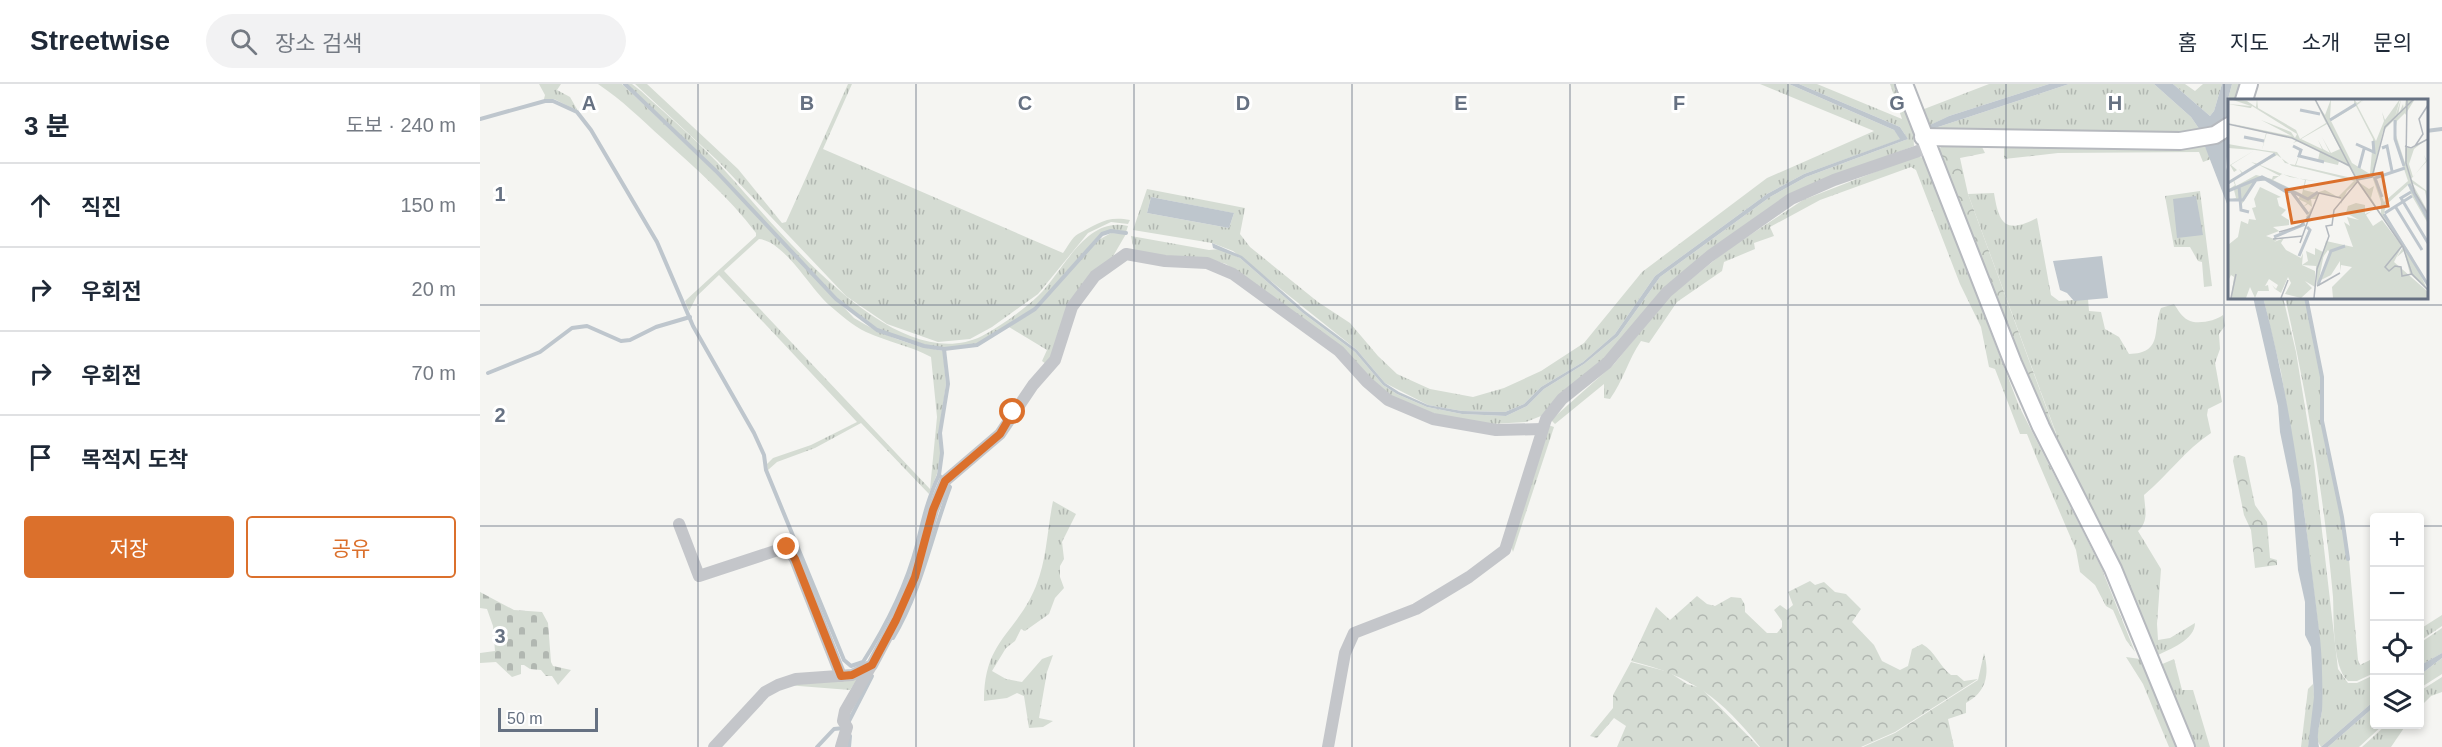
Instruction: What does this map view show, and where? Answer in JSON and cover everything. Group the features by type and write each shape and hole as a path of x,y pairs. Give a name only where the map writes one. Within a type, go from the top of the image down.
{"main road":[{"path":"1904,84 1924,140 2022,384 2041,428 2113,568 2186,747"},
{"path":"2244,99 2250,84"},
{"path":"1924,140 2180,141 2215,133"}],"street":[{"path":"1328,747 1345,653 1354,633 1416,609 1469,577 1505,550 1546,419 1562,399 1607,363 1667,291 1710,256 1791,199 1924,140"},
{"path":"841,747 847,727 843,721 845,711 896,620 915,577 933,510 945,481 1000,434 1013,412 1055,360 1072,307 1095,276 1126,254 1165,261 1207,263 1233,274 1339,351 1367,382 1388,400 1434,420 1496,430 1542,429"},
{"path":"679,524 699,576 787,547 795,559 841,676"},
{"path":"714,747 765,692 778,685 796,679 852,675 872,665"}],"green space":[{"path":"539,84 561,84 557,90 570,97 578,111 554,99 544,99 545,95"},
{"path":"598,84 622,84 715,172 854,318 897,339 943,351 946,384 939,433 941,453 937,474 929,494 861,423 815,448 777,462 768,470 767,464 773,458 811,445 857,422 719,275 697,296 689,311 685,301 756,236 756,233 711,183","holes":["759,239 768,242 787,256 829,305 851,323 866,332 931,357 937,417 930,489 724,271"]},
{"path":"627,84 632,84 641,91 699,144 768,220 836,287 872,316 910,336 947,344 982,336 1011,318 1038,296 1087,237 1099,229 1113,225 1128,226 1126,232 1111,230 1101,233 1034,308 976,344 944,348 924,345 878,329 836,298 717,170"},
{"path":"635,84 647,84 738,169 782,223 786,222 848,84 852,84 823,149 1063,253 1076,235 1096,224 1114,219 1130,220 1128,224 1111,222 1088,233 1038,294 992,327 970,339 938,342 887,324 846,296 717,160"},
{"path":"1760,84 1789,84 1894,130 1901,139 1804,174 1767,194 1655,276 1615,334 1583,362 1541,387 1524,404 1505,412 1462,411 1428,405 1385,383 1357,350 1233,251 1212,243 1133,230 1147,189 1245,208 1240,234 1250,247 1318,302 1350,323 1397,374 1430,389 1473,397 1504,388 1541,371 1584,343 1642,272 1767,178 1874,131","holes":["1151,197 1234,213 1229,228 1147,213"]},
{"path":"1799,84 1817,84 1902,119 1890,84 1897,84 1913,129 1914,146 1831,177 1710,254 1615,352 1541,416 1526,422 1492,424 1449,419 1390,397 1264,290 1226,264 1205,258 1167,257 1134,250 1131,236 1209,250 1220,249 1240,258 1303,313 1355,352 1383,385 1397,394 1427,407 1462,414 1506,416 1527,406 1544,389 1584,364 1618,336 1660,277 1770,197 1806,177 1908,139 1900,127"},
{"path":"1989,84 2049,84 1949,116 1929,126 1929,130 2069,84 2154,84 2191,117 2202,133 2162,136 1930,135 1919,111"},
{"path":"2173,84 2185,84 2195,91 2203,84 2222,84 2214,111 2210,116"},
{"path":"2232,84 2244,84 2239,99 2228,99"},
{"path":"2204,144 2211,159 2203,162 2199,152 2058,153 2004,159 2004,146"},
{"path":"1981,145 1985,153 1960,158 1968,194 2056,434 2052,439 1937,151 1942,146"},
{"path":"1916,156 1924,158 2019,406 2101,567 2135,652 2126,640 2113,610 2106,606 2095,585 2080,572 2076,550 2027,434 2020,434 1995,369 1989,367 1981,327 1960,284 1916,170 1911,167 1820,200 1770,227 1774,236 1754,243 1755,249 1724,262 1722,271 1677,302 1649,343 1641,341 1610,399 1604,398 1604,384 1555,424 1551,420 1614,364 1669,297 1727,250 1803,200"},
{"path":"2200,191 2212,286 2204,287 2202,262 2198,261 2190,247 2174,247 2165,196"},
{"path":"1994,193 1998,213 2006,224 2018,225 2037,218 2051,295 2059,301 2088,299 2089,311 2101,312 2105,329 2119,337 2129,354 2140,353 2152,345 2161,308 2174,304 2184,317 2196,322 2211,321 2223,315 2225,326 2219,334 2220,349 2215,363 2222,402 2208,409 2211,433 2193,447 2144,495 2145,519 2138,531 2161,569 2158,640 2170,638 2195,623 2194,629 2186,639 2156,656 2052,439 2056,433 1968,194"},
{"path":"1111,233 1126,234 1112,258 1096,271 1056,350 1046,364 1042,361 1047,350 1009,327 1036,310 1095,242"},
{"path":"2263,298 2283,298 2296,352 2314,462 2338,669 2348,683 2357,683 2370,677 2370,704 2321,747 2318,742 2322,711 2320,641 2304,511 2281,372"},
{"path":"2285,298 2306,298 2322,377 2322,421 2349,559 2358,660 2360,665 2370,660 2370,675 2357,681 2348,681 2336,654 2329,559 2320,484"},
{"path":"1548,425 1554,427 1513,552 1511,546"},
{"path":"2234,456 2245,457 2255,505 2267,522 2270,558 2277,560 2277,565 2255,568 2251,530 2244,515 2233,461"},
{"path":"1053,501 1076,514 1062,542 1064,559 1060,566 1060,577 1064,588 1055,598 1049,614 1025,631 1021,629 1015,641 1006,648 992,671 1006,679 1022,682 1042,659 1053,655 1047,672 1039,718 1053,721 1043,727 1029,728 1024,696 1017,693 1007,698 984,701 985,680 995,650 1028,602 1040,576"},
{"path":"1810,581 1815,585 1824,582 1835,592 1846,594 1861,609 1852,622 1874,645 1882,661 1900,670 1908,666 1912,649 1922,644 1951,675 1957,675 1964,681 1978,679 1895,732 1861,747 1760,747 1732,715 1704,691 1671,674 1631,661 1656,607 1670,620 1697,596 1707,604 1715,606 1731,597 1741,598 1745,605 1745,612 1767,633 1777,633 1782,627 1782,621 1774,610 1780,605 1787,610 1793,605 1788,592"},
{"path":"480,592 514,610 542,612 548,623 553,666 571,670 558,685 552,676 546,676 541,670 530,669 524,665 521,665 521,674 512,677 496,662 480,663 480,653 495,651 493,626 487,609 480,608"},
{"path":"2442,615 2442,626 2424,638 2424,626"},
{"path":"2442,628 2442,653 2424,664 2424,640"},
{"path":"1984,653 1987,669 1982,688 1973,699 1966,703 1966,713 1948,719 1954,747 1863,747 1895,733 1978,680"},
{"path":"2126,657 2140,659 2176,747 2169,747 2143,684"},
{"path":"2442,658 2442,674 2424,685 2424,672"},
{"path":"2174,659 2182,690 2193,690 2210,747 2194,747 2160,665"},
{"path":"1631,662 1669,672 1687,684 1701,688 1759,747 1617,747 1626,726 1614,718 1597,738 1590,736 1613,708 1613,695"},
{"path":"860,675 850,690 786,685"},
{"path":"2442,677 2442,692 2431,696 2424,703 2424,688"},
{"path":"2313,684 2315,705 2308,747 2301,747 2308,689"},
{"path":"2370,710 2370,729 2379,729 2359,747 2328,747"},
{"path":"2382,729 2403,729 2391,747 2362,747"}],"shaded area":[{"path":"1789,84 1799,84 1900,127 1908,139 1806,177 1770,197 1660,277 1618,336 1584,364 1544,389 1527,406 1506,416 1462,414 1427,407 1397,394 1383,385 1355,352 1303,313 1240,258 1213,248 1212,243 1242,256 1305,311 1357,350 1385,383 1399,392 1428,405 1462,411 1505,412 1524,404 1541,387 1583,362 1615,334 1655,276 1767,194 1804,174 1900,139 1894,130"},
{"path":"2049,84 2069,84 1929,130 1928,126 1949,116"},
{"path":"2154,84 2173,84 2210,116 2214,111 2222,84 2232,84 2227,103 2228,120 2202,133 2191,117"},
{"path":"2228,136 2226,167 2228,206 2204,144"},
{"path":"2196,196 2203,235 2177,238 2173,199"},
{"path":"1151,197 1234,213 1229,228 1147,213"},
{"path":"2102,256 2108,298 2074,301 2067,293 2060,290 2053,261"},
{"path":"2253,298 2263,298 2283,382 2298,467 2321,645 2322,711 2318,733 2319,747 2308,747 2314,697 2311,647 2305,635 2305,602 2298,570 2292,490 2280,432 2278,406"},
{"path":"2442,653 2442,658 2424,672 2424,663"},
{"path":"2370,704 2370,710 2328,747 2321,747"}],"waterway":[{"path":"625,84 716,171 836,299 877,330 924,346 944,349 977,345 1035,309 1102,234 1111,231 1126,233"},
{"path":"480,119 545,101 553,101 577,112 591,130 657,242 693,326 754,433 764,455 766,470 844,660 851,666 863,662 894,606 907,576 926,509 939,475"},
{"path":"2427,131 2442,129"},
{"path":"2306,298 2322,377 2322,421 2342,517 2348,559"},
{"path":"488,373 540,352 572,328 587,326 621,341 630,340 656,327 690,317"},
{"path":"893,638 911,602 950,487 939,475 942,453 940,433 948,384 944,349"},
{"path":"848,723 872,676"},
{"path":"817,747 834,729 844,728"},
{"path":"849,747 850,736"}],"route":[{"path":"787,547 795,559 841,676 852,675 872,665 896,620 915,577 933,510 945,481 1000,434 1013,412"}]}
